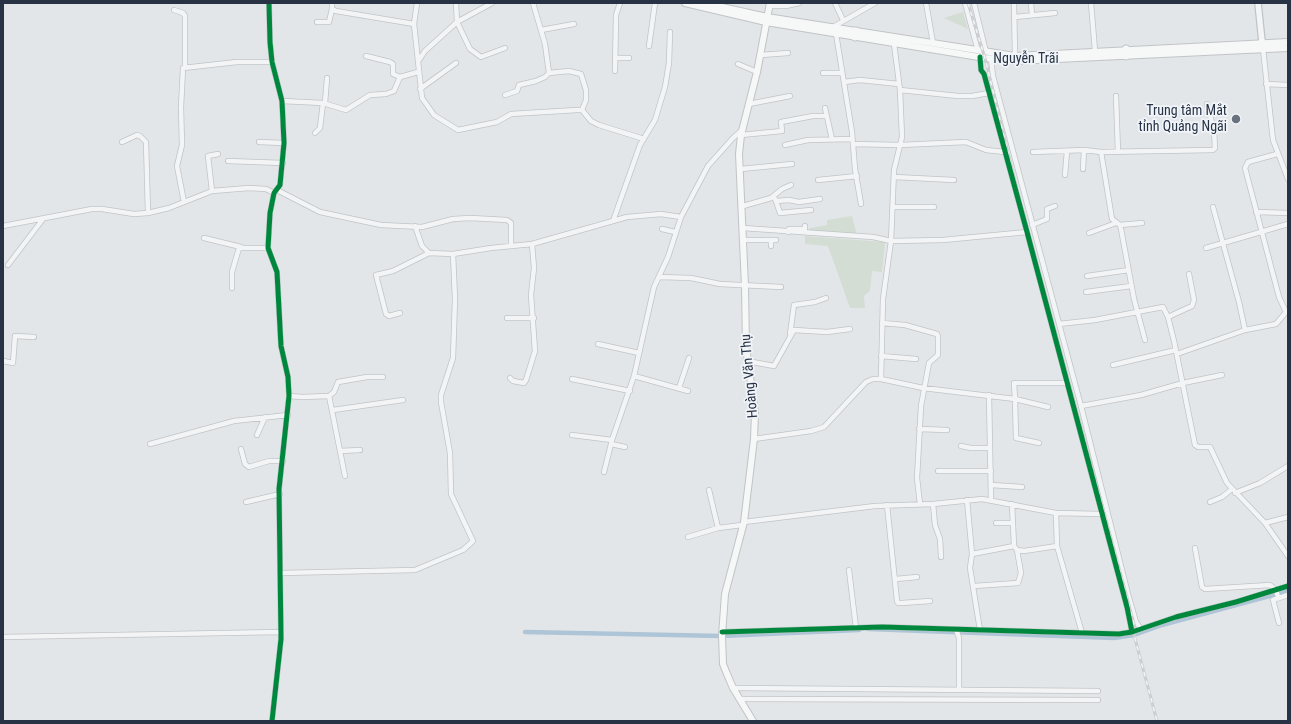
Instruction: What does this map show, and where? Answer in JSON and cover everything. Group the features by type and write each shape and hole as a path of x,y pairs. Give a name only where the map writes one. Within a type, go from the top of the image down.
{"main road":[{"path":"685,3 767,20"},
{"path":"704,3 767,20"},
{"name":"Hoàng Văn Thụ","path":"753,721 732,688 723,664 722,632 725,594 743,523 754,439 755,413 747,361 746,286 741,169 742,132 761,55 770,4"},
{"name":"Nguyễn Trãi","path":"767,20 833,27 894,44 979,54 986,52 1015,56 1095,51 1126,52"},
{"name":"Nguyễn Trãi","path":"767,20 836,34 855,34 933,43 979,54 991,59 1015,61 1126,52 1262,46 1288,42"},
{"name":"Nguyễn Trãi","path":"1262,46 1288,48"}],"street":[{"path":"269,3 272,62 282,101 284,163 280,185 275,191 270,213 268,248 277,272 280,332 288,377 289,396 280,494 280,657 272,721"},
{"path":"318,22 329,22 332,3"},
{"path":"417,3 414,24 419,60 418,72 420,89 424,103 434,115 458,130 497,122 511,114 582,110"},
{"path":"456,3 457,22 470,48 481,57 505,48"},
{"path":"419,60 425,51 457,22 492,3"},
{"path":"533,3 541,30 549,73"},
{"path":"615,71 614,58 616,16 620,3"},
{"path":"649,46 655,3"},
{"path":"770,4 786,6 799,3"},
{"path":"835,3 843,20"},
{"path":"833,27 875,3"},
{"path":"926,3 933,43"},
{"path":"966,3 979,54 981,70 989,93 1027,232 1127,607 1132,632"},
{"path":"974,3 986,52"},
{"path":"1014,3 1015,56"},
{"path":"1031,3 1032,15"},
{"path":"1091,3 1095,51"},
{"path":"1258,3 1269,120 1277,154 1288,179"},
{"path":"332,9 414,24"},
{"path":"174,10 183,13 185,16 185,67 181,93 182,145 177,166 184,202"},
{"path":"1015,17 1055,13"},
{"path":"541,30 574,24"},
{"path":"614,221 644,139 655,120 665,87 669,62 670,32"},
{"path":"836,34 861,204"},
{"path":"881,379 883,299 891,240 894,177 902,138 900,90 894,44"},
{"path":"761,55 788,53"},
{"path":"366,56 393,64 393,74 400,76 418,72"},
{"path":"614,58 629,58"},
{"path":"991,59 993,76 1081,406 1128,594 1136,622 1141,629"},
{"path":"185,67 245,62 272,62"},
{"path":"420,89 456,63"},
{"path":"738,64 757,72"},
{"path":"505,95 517,91 519,85 536,81 545,77 549,73 569,71 581,74 586,90 586,100 582,110"},
{"path":"822,73 842,73"},
{"path":"282,101 324,103 348,109 370,95 386,94 394,91 400,76"},
{"path":"315,133 320,128 327,78"},
{"path":"844,82 860,80 899,84"},
{"path":"1266,84 1288,86"},
{"path":"900,90 958,96 972,96 989,93"},
{"path":"749,104 790,96"},
{"path":"1116,96 1118,152"},
{"path":"1033,152 1084,150 1118,152 1215,149 1214,130 1207,104"},
{"path":"825,108 832,139"},
{"path":"582,110 591,122 599,126 644,139"},
{"path":"604,472 611,442 630,392 654,287 660,277 668,257 681,216 708,166 732,138 742,132 782,131 781,122 813,116 827,116"},
{"path":"122,142 136,135 140,136 146,142 148,213"},
{"path":"785,145 808,140 832,139 900,145 966,142 986,150 1005,152"},
{"path":"259,142 284,143"},
{"path":"1083,169 1084,150"},
{"path":"1065,175 1067,151"},
{"path":"1101,152 1112,219 1118,224 1145,340"},
{"path":"212,191 208,156 218,154"},
{"path":"1113,365 1177,352 1245,330 1276,324 1287,311 1279,297 1245,166 1252,160 1277,154"},
{"path":"228,161 284,163"},
{"path":"741,169 792,164"},
{"path":"818,180 857,176"},
{"path":"894,177 954,180"},
{"path":"775,199 782,189 791,185"},
{"path":"3,226 92,209 134,214 148,213 169,208 212,191 249,188 275,191 320,212 381,225 434,225 453,219 507,220 510,223 511,245"},
{"path":"775,199 780,213 811,210"},
{"path":"743,206 775,199 799,202 820,199"},
{"path":"1032,225 1047,219 1047,210 1055,206"},
{"path":"893,207 934,207"},
{"path":"1213,207 1239,302 1245,330"},
{"path":"1256,212 1288,213"},
{"path":"400,313 389,316 386,314 376,275 393,271 429,253 453,254 511,245 532,244 641,215 661,214 681,216"},
{"path":"8,265 43,219"},
{"path":"1090,233 1118,224 1142,222"},
{"path":"1206,248 1288,224"},
{"path":"415,226 422,246 429,253"},
{"path":"788,232 789,229 805,229 805,226"},
{"path":"744,228 873,237 891,240 943,240 1027,232"},
{"path":"662,229 675,232"},
{"path":"204,238 241,247 268,248"},
{"path":"744,240 774,240 772,246"},
{"path":"510,378 513,381 521,383 526,380 535,351 534,318 531,295 534,268 532,244"},
{"path":"232,288 232,272 238,251 241,247"},
{"path":"280,573 415,570 463,550 473,540 451,494 450,453 441,402 441,395 453,358 455,299 453,254"},
{"path":"1087,276 1129,270"},
{"path":"1168,317 1192,306 1194,300 1189,274"},
{"path":"660,277 691,278 711,284 781,287"},
{"path":"1086,292 1132,286"},
{"path":"747,361 774,366 783,348 788,343 794,305 815,302 826,298"},
{"path":"1059,324 1138,313 1163,307 1168,317 1177,352 1195,445 1198,447 1210,446 1225,480 1264,523 1288,556"},
{"path":"507,318 534,318"},
{"path":"882,323 905,325 938,334 938,355 929,363 923,388 919,429 917,478 920,504"},
{"path":"790,334 796,330 827,332 850,329"},
{"path":"3,361 13,363 14,337 34,337"},
{"path":"598,344 639,353"},
{"path":"881,356 916,359"},
{"path":"679,388 689,358"},
{"path":"1081,406 1142,396 1183,383 1222,375"},
{"path":"634,376 688,391"},
{"path":"289,396 329,396 334,392 338,382 367,377 383,377"},
{"path":"572,379 630,392"},
{"path":"754,439 811,431 824,427 866,382 873,379 881,379 923,388 1015,399 1048,407"},
{"path":"1039,443 1016,438 1014,383 1067,384"},
{"path":"989,395 991,500"},
{"path":"329,396 345,476"},
{"path":"333,410 403,400"},
{"path":"150,444 234,421 288,415"},
{"path":"257,435 265,417"},
{"path":"919,429 947,430"},
{"path":"572,434 611,442 625,447"},
{"path":"961,446 971,448 989,448"},
{"path":"241,449 245,464 249,466 269,461 283,462"},
{"path":"340,451 360,450"},
{"path":"1210,502 1234,491 1260,483 1288,466"},
{"path":"938,471 991,471"},
{"path":"991,485 1022,487"},
{"path":"709,490 718,528"},
{"path":"246,502 280,494"},
{"path":"688,537 718,528 743,523 887,505 933,504 967,500 991,500 1056,513 1102,514"},
{"path":"967,500 972,554 970,568 980,630"},
{"path":"933,504 935,525 940,539 941,557"},
{"path":"974,586 1018,582 1021,574 1012,523 1012,504"},
{"path":"887,505 898,603 930,601"},
{"path":"1056,513 1057,546 1082,633"},
{"path":"1264,523 1288,517"},
{"path":"996,524 1012,523"},
{"path":"972,554 1016,548 1024,551 1057,546"},
{"path":"1195,548 1202,587 1205,589 1270,586 1277,594"},
{"path":"849,570 856,628"},
{"path":"896,579 916,577"},
{"path":"1279,623 1273,602 1277,594 1288,586"},
{"path":"722,632 856,628 956,629 1118,634 1132,632 1176,617 1277,594 1288,595"},
{"path":"956,629 959,638 958,690 956,699"},
{"path":"3,638 280,632"},
{"path":"732,688 1098,691"},
{"path":"739,699 1098,700"}],"shaded area":[{"path":"963,12 968,29 944,18"},
{"path":"852,216 857,235 809,232 810,228 827,225 827,220"},
{"path":"805,236 885,242 882,272 872,271 870,291 864,296 865,308 850,308 828,246 805,244"}],"waterway":[{"path":"868,629 1114,638 1134,635 1162,625 1288,591"},
{"path":"525,632 722,636 859,630"}],"railway":[{"path":"968,3 985,58 1017,190 1136,631 1134,635 1157,721"}],"cycle path":[{"path":"269,3 272,62 282,101 284,143 280,185 274,193 270,213 268,248 277,272 281,346 288,377 289,396 279,489 281,639 272,721"},
{"path":"980,57 981,70 984,74 1027,232 1127,607 1132,632"},
{"path":"722,632 882,627 1119,634 1132,632 1176,617 1236,602 1288,586"}],"place":[{"name":"Trung tâm Mắt tỉnh Quảng Ngãi","path":"1236,119"}]}
